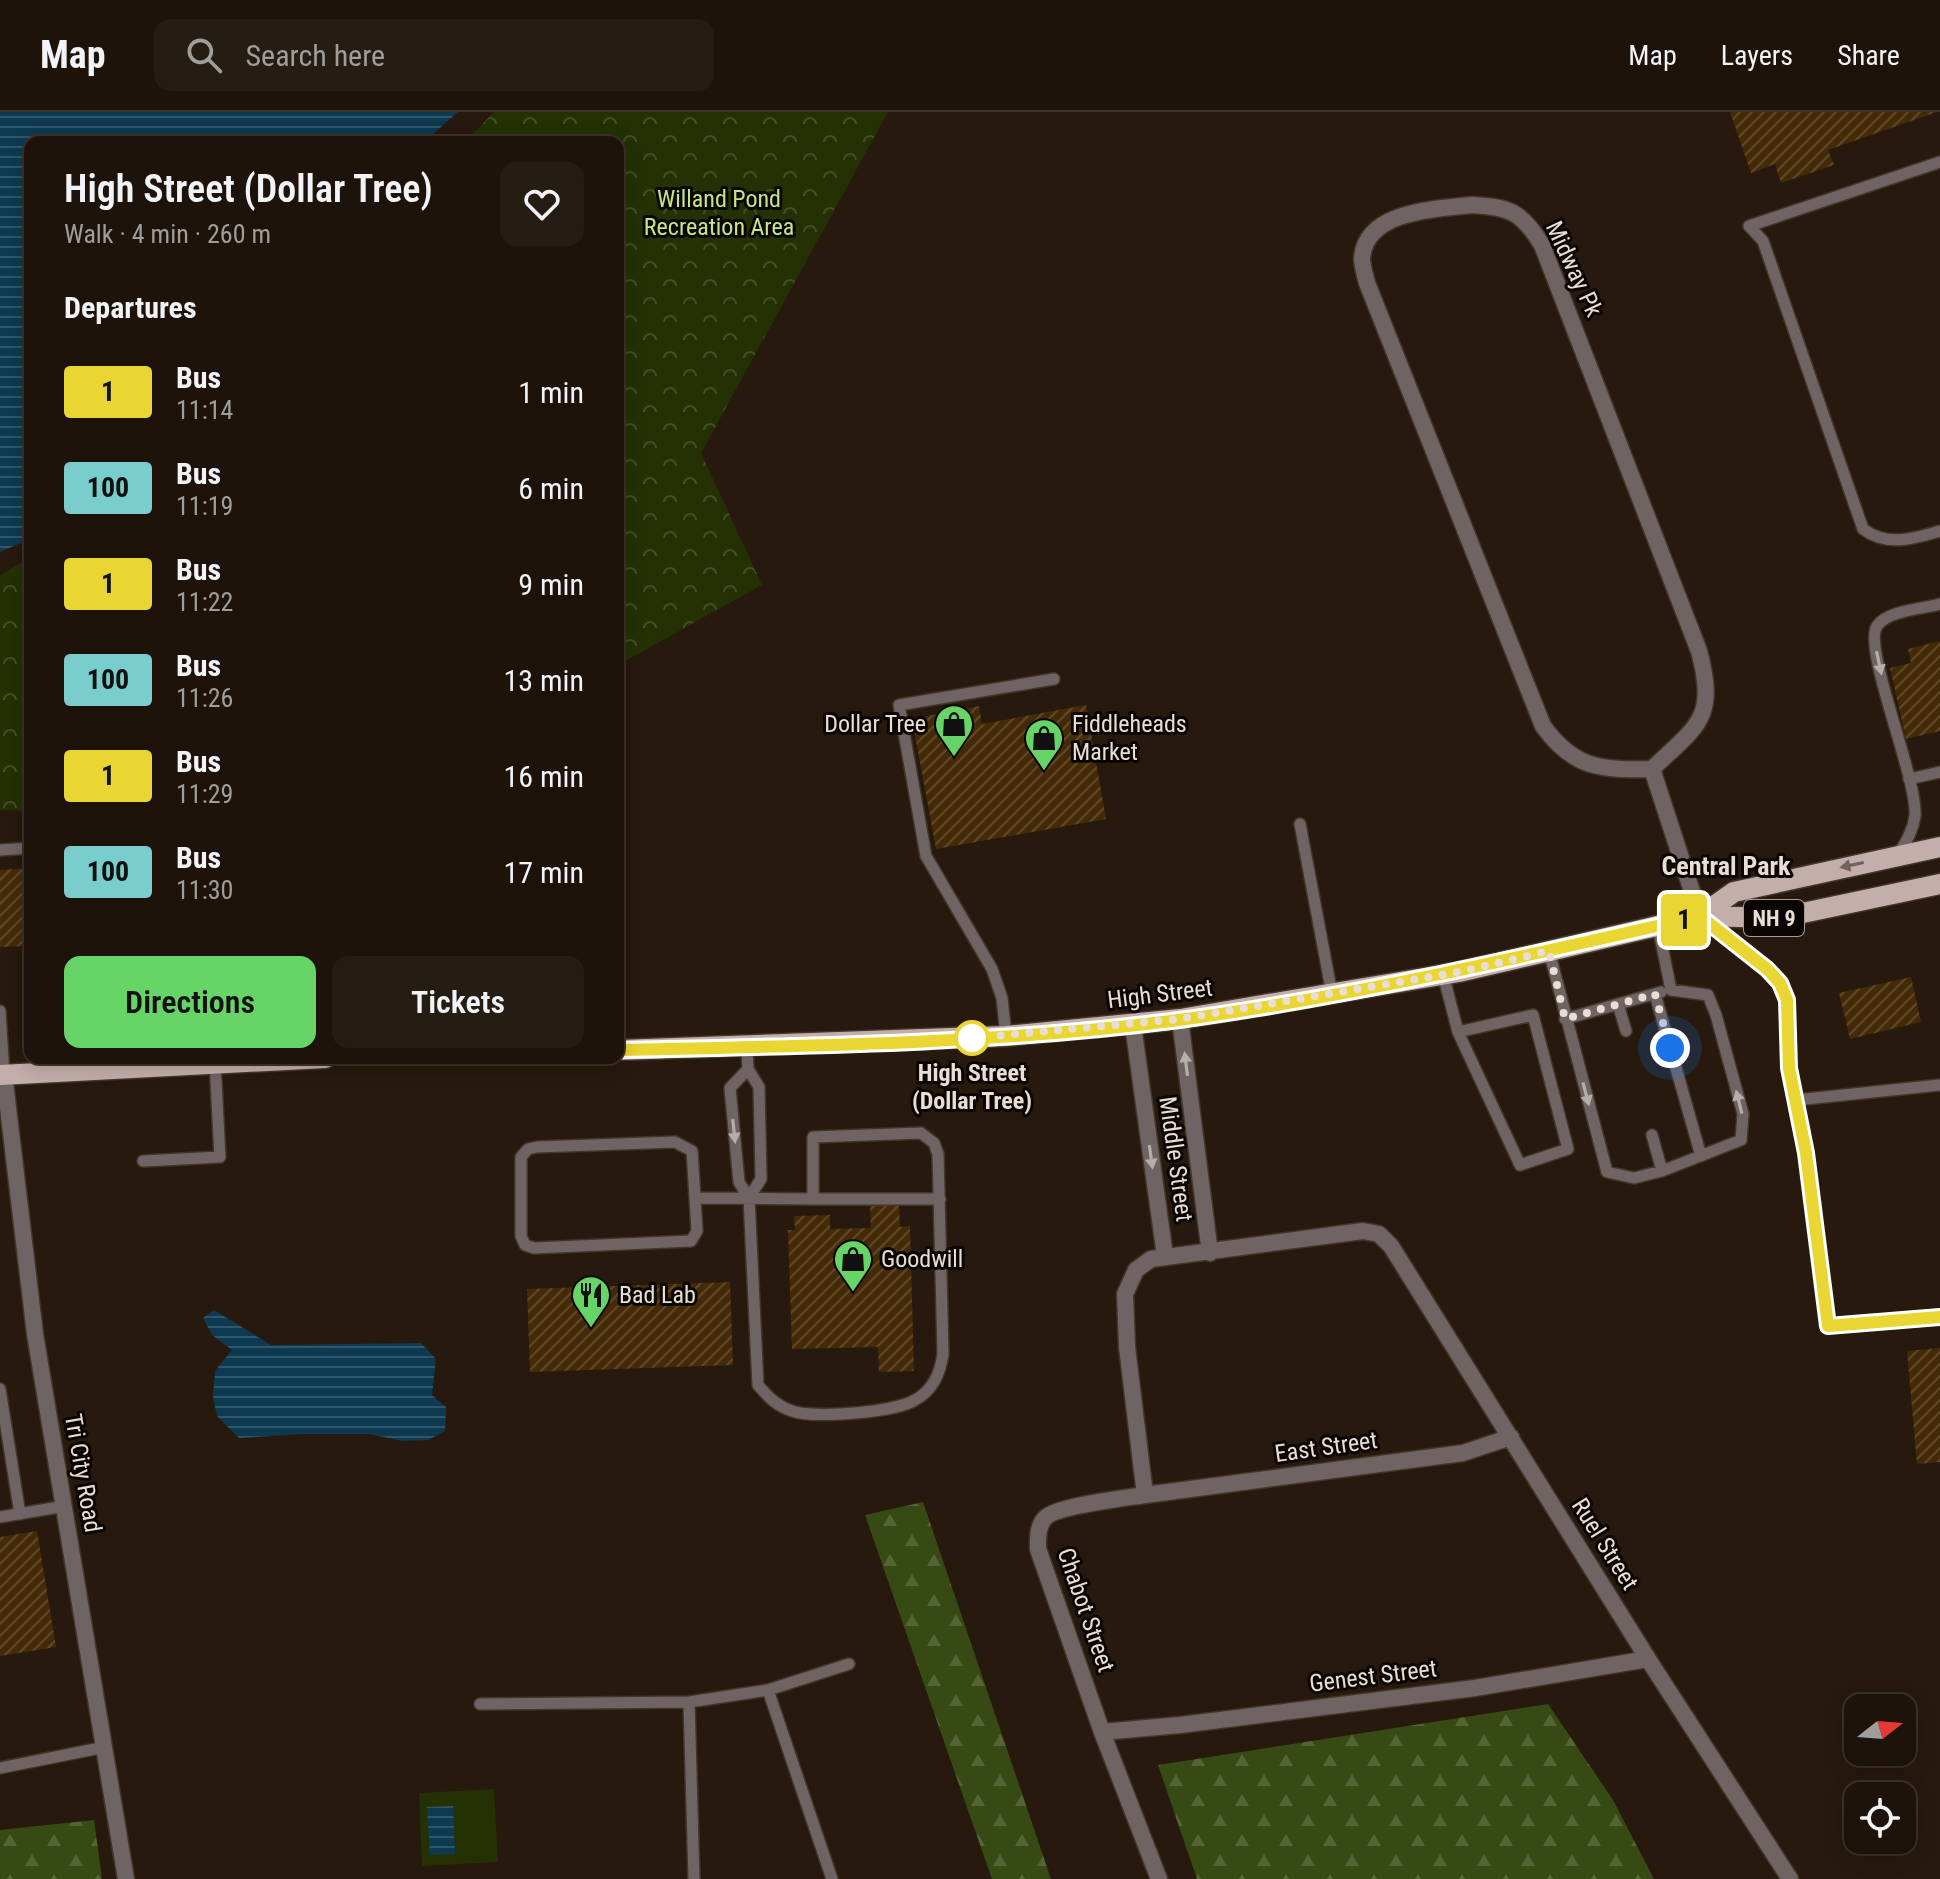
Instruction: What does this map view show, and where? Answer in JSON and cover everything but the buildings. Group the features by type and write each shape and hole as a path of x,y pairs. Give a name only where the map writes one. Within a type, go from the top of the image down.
{"main road":[{"name":"High Street","path":"1700,916 1734,892 1940,847"},
{"name":"High Street","path":"624,1050 1006,1036 1133,1025 1443,974 1700,916 1779,918 1940,884"},
{"path":"2,1074 180,1064"}],"street":[{"name":"Midway Pk","path":"1472,205 1497,207 1515,212 1529,224 1542,245 1705,672 1708,693 1705,712 1696,728 1652,769 1596,766 1575,759 1557,746 1543,726 1367,283 1362,261 1365,247 1374,232 1388,221 1440,208 1472,205"},
{"path":"1652,769 1700,916"},
{"name":"Middle Street","path":"1180,1019 1210,1253"},
{"name":"Middle Street","path":"1133,1025 1165,1256 1210,1253 1363,1231 1379,1234"},
{"name":"Tri City Road","path":"2,1074 35,1334 126,1879"},
{"name":"Ruel Street","path":"1379,1234 1391,1246 1648,1659 1790,1879"},
{"path":"1145,1495 1127,1347 1125,1294 1136,1270 1151,1259 1165,1256"},
{"name":"East Street","path":"1145,1495 1463,1453 1511,1437"},
{"name":"Chabot Street","path":"1145,1495 1058,1510 1045,1518 1038,1533 1038,1549 1102,1732 1159,1879"},
{"name":"Genest Street","path":"1102,1732 1475,1688 1648,1659"}],"lane":[{"path":"1940,162 1749,226 1763,241 1863,529 1885,540 1902,540 1940,531"},
{"path":"1898,856 1911,835 1915,816 1909,779 1880,671 1874,633 1878,625 1892,616 1940,604"},
{"path":"1006,1036 1002,998 992,969 926,856 899,705 1054,679"},
{"path":"1909,779 1940,772"},
{"path":"1300,824 1332,994"},
{"path":"0,850 24,848"},
{"path":"1700,916 1767,969 1780,983 1787,1000 1789,1068 1806,1153 1828,1326 1940,1317"},
{"path":"1658,926 1671,990"},
{"path":"1549,951 1565,1019 1607,1172 1634,1178 1662,1171 1741,1140 1743,1114 1708,995 1671,990 1565,1019"},
{"path":"1443,974 1458,1032 1520,1165 1568,1149 1533,1015 1458,1032"},
{"path":"1655,994 1701,1156"},
{"path":"1618,1004 1626,1031"},
{"path":"0,1011 2,1074"},
{"path":"747,1047 748,1069 759,1087 761,1179 749,1198"},
{"path":"143,1161 220,1157 215,1064"},
{"path":"748,1069 730,1088 739,1182 749,1198 758,1385 770,1400 808,1416 893,1408 914,1401 927,1391 939,1374 943,1354 940,1199 938,1154 934,1143 921,1133 813,1137 813,1199"},
{"path":"1796,1100 1940,1085"},
{"path":"1652,1135 1662,1171"},
{"path":"675,1142 692,1151 695,1198 697,1231 691,1241 534,1248 525,1245 521,1236 521,1157 528,1149 537,1147 675,1142"},
{"path":"695,1198 940,1199"},
{"path":"0,1389 20,1514"},
{"path":"0,1517 65,1506"},
{"path":"480,1704 689,1702 768,1690 849,1664"},
{"path":"768,1690 832,1879"},
{"path":"689,1702 694,1879"},
{"path":"0,1768 105,1747"}],"green space":[{"name":"Willand Pond Recreation Area","path":"494,112 888,112 701,453 762,585 624,662 624,136 471,136"},
{"path":"24,561 24,811 0,810 0,575"},
{"path":"923,1502 1051,1879 992,1879 865,1515"},
{"path":"1548,1704 1613,1800 1654,1879 1197,1879 1158,1765"},
{"path":"494,1789 498,1862 422,1866 419,1793"},
{"path":"94,1820 102,1879 0,1879 0,1830"}],"water":[{"path":"0,112 458,112 431,136 24,136 24,542 0,552"},
{"path":"214,1310 271,1345 421,1343 436,1359 432,1395 446,1407 445,1431 428,1440 403,1441 369,1434 239,1438 217,1416 213,1397 215,1371 232,1350 212,1335 203,1318"},
{"path":"453,1806 455,1854 430,1855 427,1807"}],"bus line":[{"name":"1","path":"624,1050 956,1039 1133,1025 1459,972 1700,916 1767,969 1780,983 1787,1000 1789,1068 1806,1153 1828,1326 1940,1317"}],"place":[{"name":"Dollar Tree","path":"954,758"},
{"name":"Fiddleheads Market","path":"1044,772"},
{"name":"High Street (Dollar Tree)","path":"972,1038"},
{"name":"Goodwill","path":"853,1293"},
{"name":"Bad Lab","path":"591,1329"}],"district":[{"name":"Central Park","path":"1726,866"}],"route":[{"path":"972,1038 1180,1019 1459,972 1549,951 1565,1019 1655,994 1670,1048"}]}
